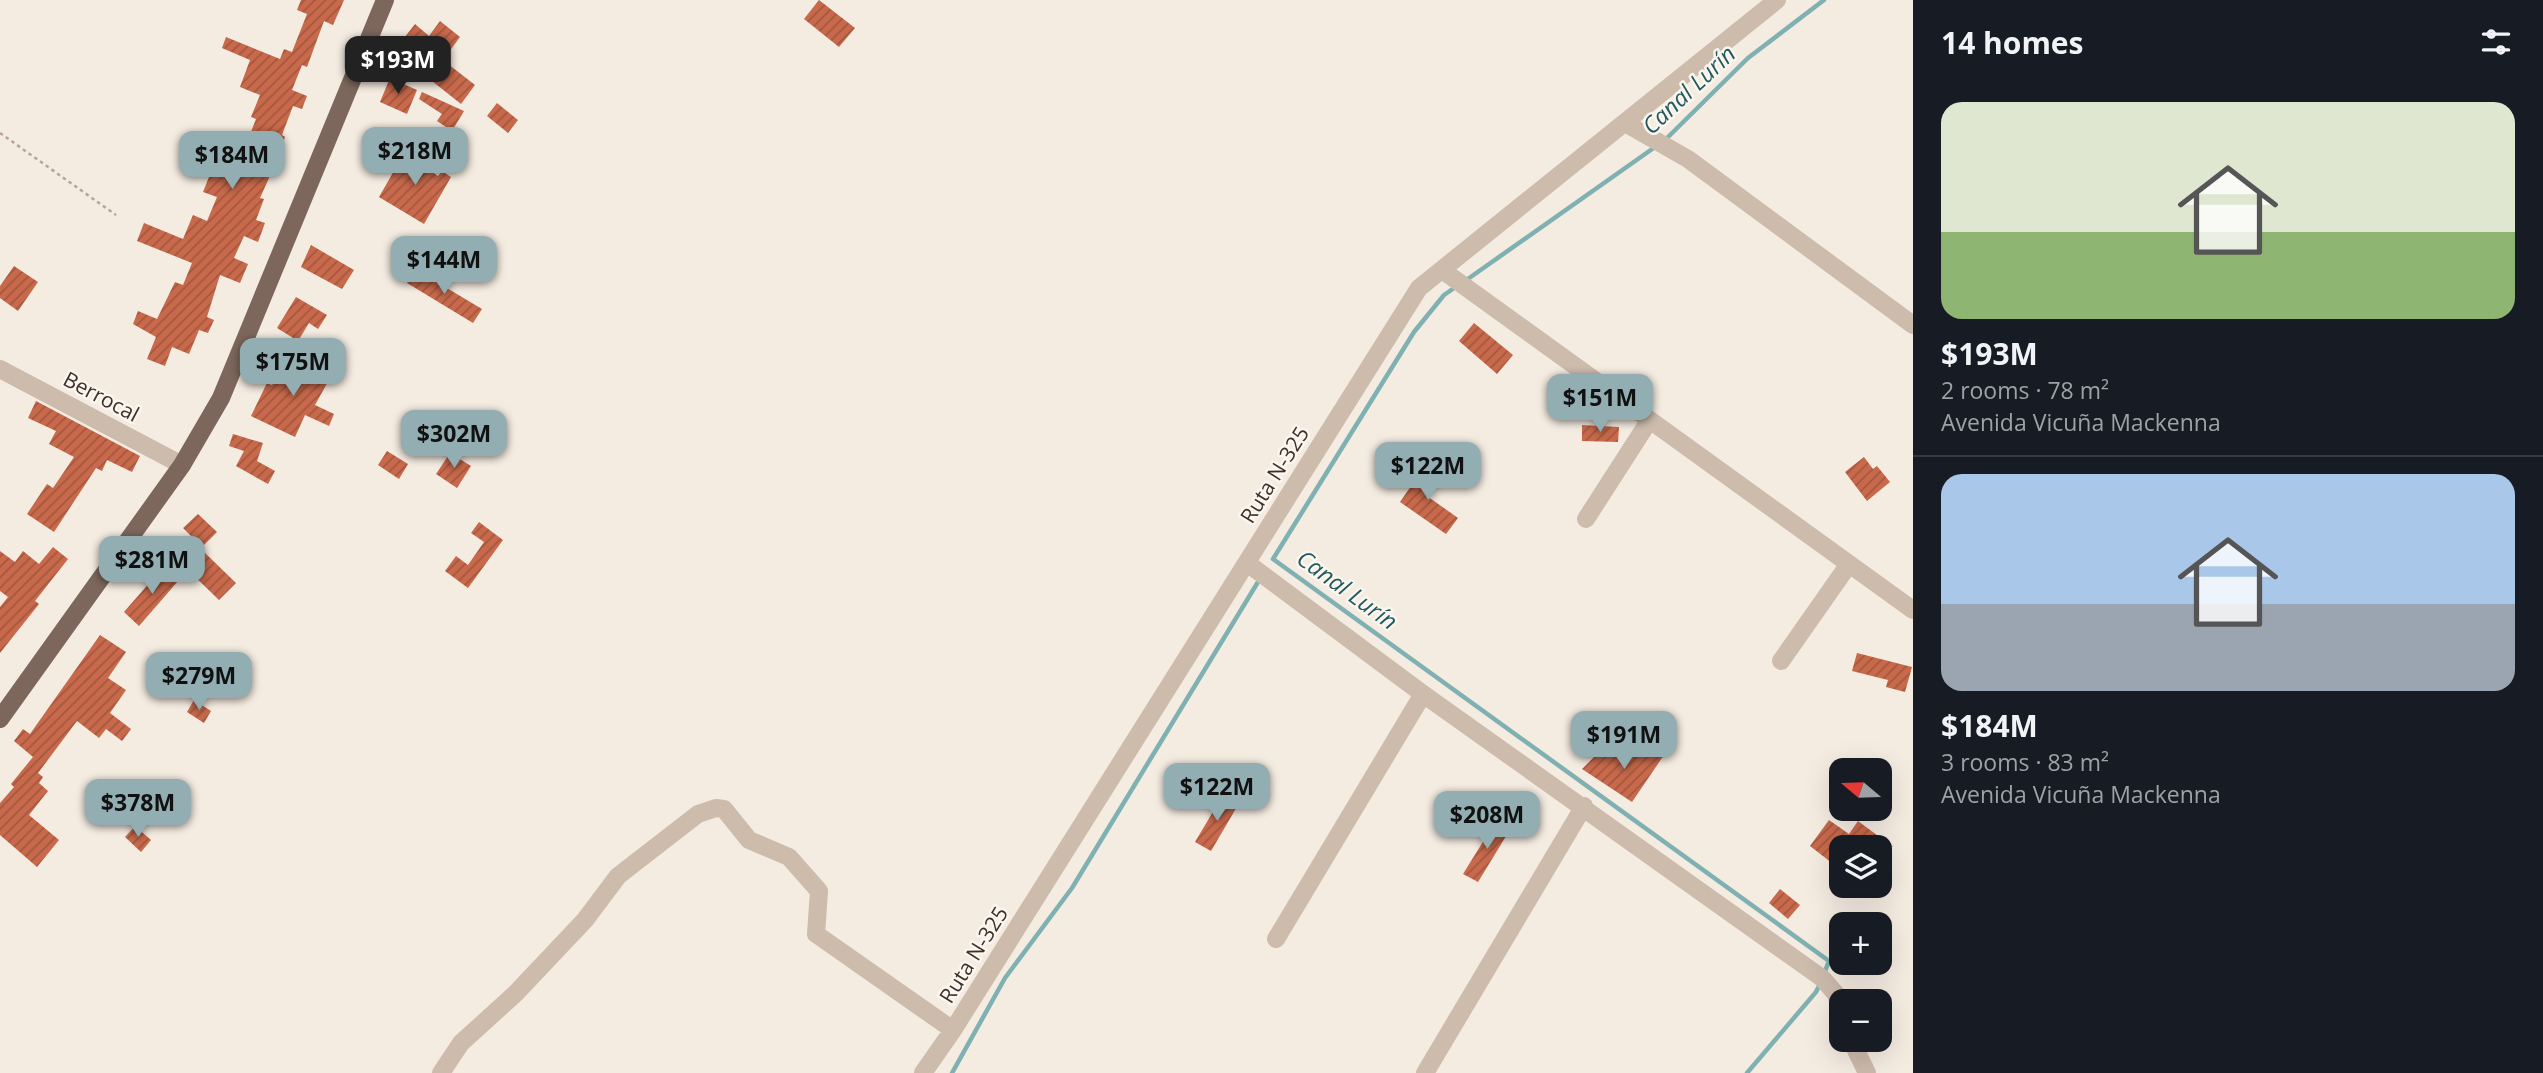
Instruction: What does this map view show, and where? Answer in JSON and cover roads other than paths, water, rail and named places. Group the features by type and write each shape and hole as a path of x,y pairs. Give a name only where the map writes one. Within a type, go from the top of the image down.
{"main road":[{"path":"0,719 182,465 235,370 385,0"}],"street":[{"name":"Ruta N-325","path":"923,1073 1257,570 1419,288 1455,279 1625,122 1777,0"},
{"path":"1625,122 1688,159 1913,325"},
{"path":"1455,279 1913,610"},
{"name":"Berrocal","path":"0,369 182,465"},
{"path":"1586,519 1649,421"},
{"path":"1781,661 1849,564"},
{"path":"1257,570 1423,694 1822,978 1832,989"},
{"path":"1276,939 1423,694"},
{"path":"1425,1073 1584,807"},
{"path":"441,1073 461,1043 515,994 585,919 618,876 698,814 716,808 724,809 749,840 789,857 805,873 819,891 816,933 953,1030"},
{"path":"1857,1052 1867,1073"}],"waterway":[{"name":"Canal Lurín","path":"1665,140 1748,58 1824,0"},
{"name":"Canal Lurín","path":"1465,281 1655,147"},
{"name":"Canal Lurín","path":"1457,286 1444,295 1414,332 1273,559 1829,961 1824,974"},
{"path":"952,1073 1005,978 1072,888 1261,577"},
{"name":"Canal Lurín","path":"1747,1073 1816,992 1821,982"}]}
